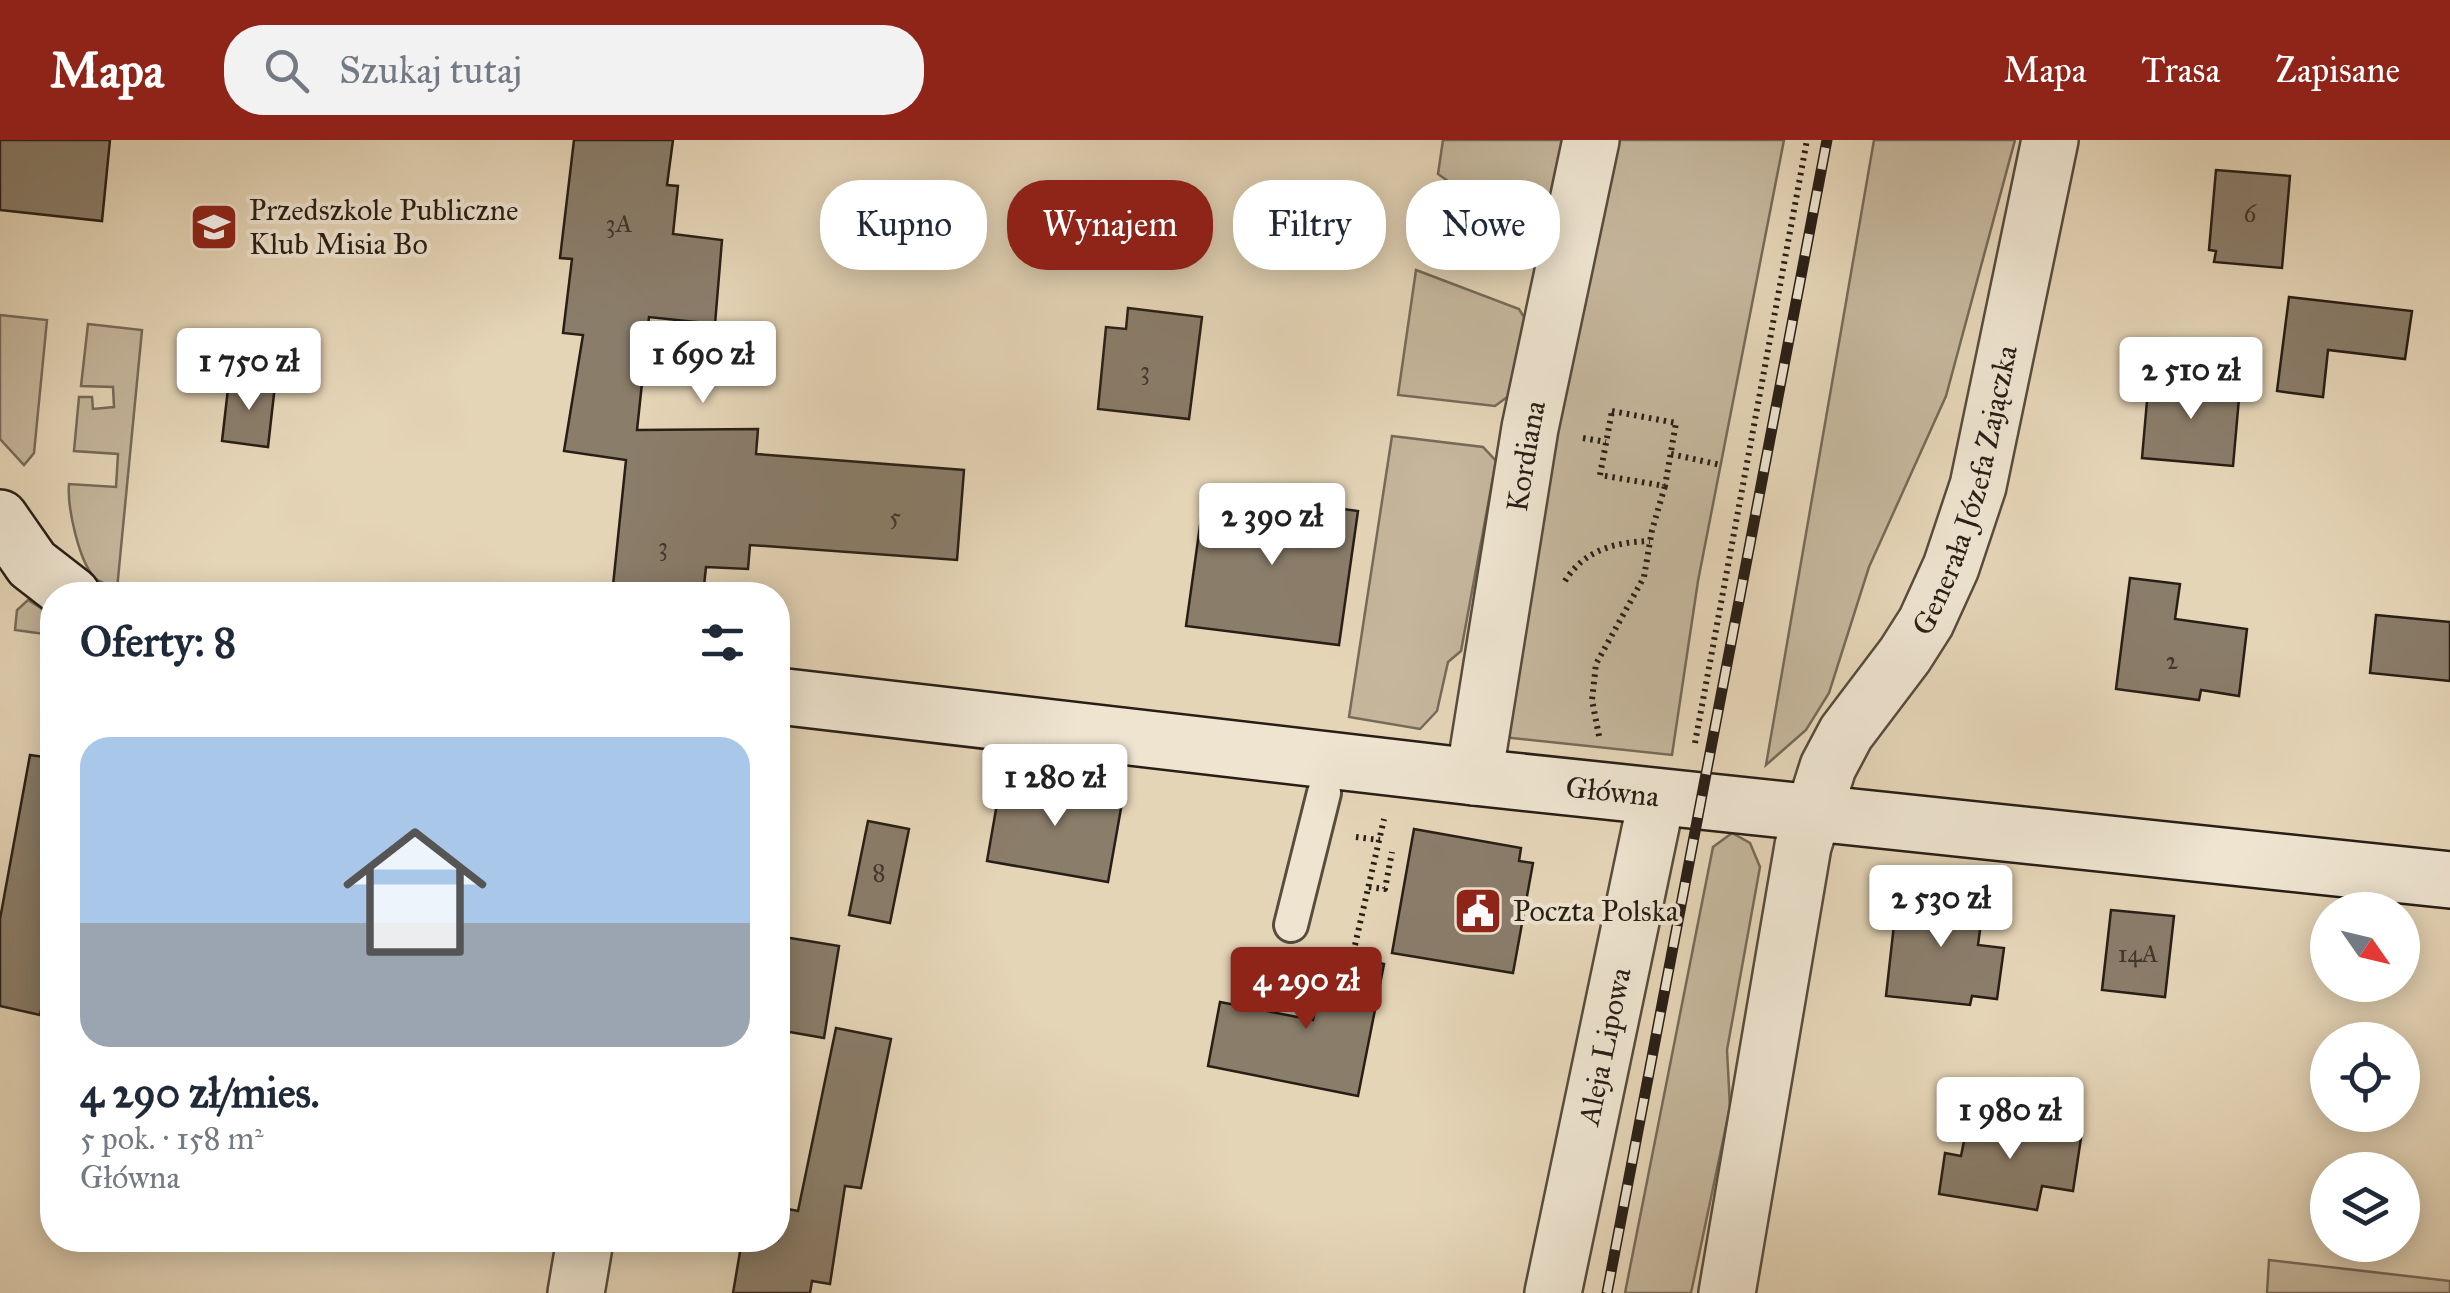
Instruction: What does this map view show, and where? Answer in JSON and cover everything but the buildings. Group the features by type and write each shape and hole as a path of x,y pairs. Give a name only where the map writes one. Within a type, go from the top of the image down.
{"street":[{"name":"Kordiana","path":"1474,777 1530,428 1590,140"},
{"name":"Generała Józefa Zajączka","path":"1814,811 1828,767 1846,733 1915,638 1939,595 1956,550 1978,486 2050,140"},
{"path":"7,537 55,582"},
{"name":"Główna","path":"790,697 1474,777 2450,880"},
{"name":"Aleja Lipowa","path":"1553,1293 1671,798"},
{"path":"1727,1293 1803,846 1814,811"},
{"path":"576,1293 583,1252"}],"lane":[{"path":"1291,925 1324,794"}],"path":[{"path":"1671,798 1807,140"},
{"path":"1602,750 1592,700 1596,664 1644,576 1665,486 1676,423 1612,411 1600,475 1665,486"},
{"path":"1671,454 1721,465"},
{"path":"1562,590 1575,568 1594,552 1650,541"},
{"path":"1356,945 1384,818"},
{"path":"1369,887 1385,890 1392,852"}],"shaded area":[{"path":"1443,140 1565,140 1557,180 1446,180 1438,174"},
{"path":"1618,140 1784,140 1698,581 1672,755 1502,737 1536,529"},
{"path":"1874,140 2015,140 1946,396 1869,567 1829,693 1806,730 1766,765"},
{"path":"1416,270 1519,309 1527,322 1510,395 1495,406 1398,395"},
{"path":"0,315 47,320 34,453 24,465 0,439"},
{"path":"88,324 142,330 118,582 97,580 75,534 69,484 116,487 118,454 74,451 79,397 92,397 93,409 114,407 113,387 81,386"},
{"path":"1392,436 1483,447 1496,461 1461,651 1448,662 1437,711 1420,729 1349,717"},
{"path":"28,600 40,608 40,633 15,630 17,610"},
{"path":"1732,833 1750,843 1760,867 1727,1050 1730,1107 1691,1293 1625,1293 1713,847"},
{"path":"2269,1260 2450,1281 2450,1293 2267,1293"}],"railway":[{"path":"1607,1293 1827,140"}],"place":[{"name":"Przedszkole Publiczne Klub Misia Bo","path":"214,227"},
{"name":"Poczta Polska","path":"1478,911"}]}
